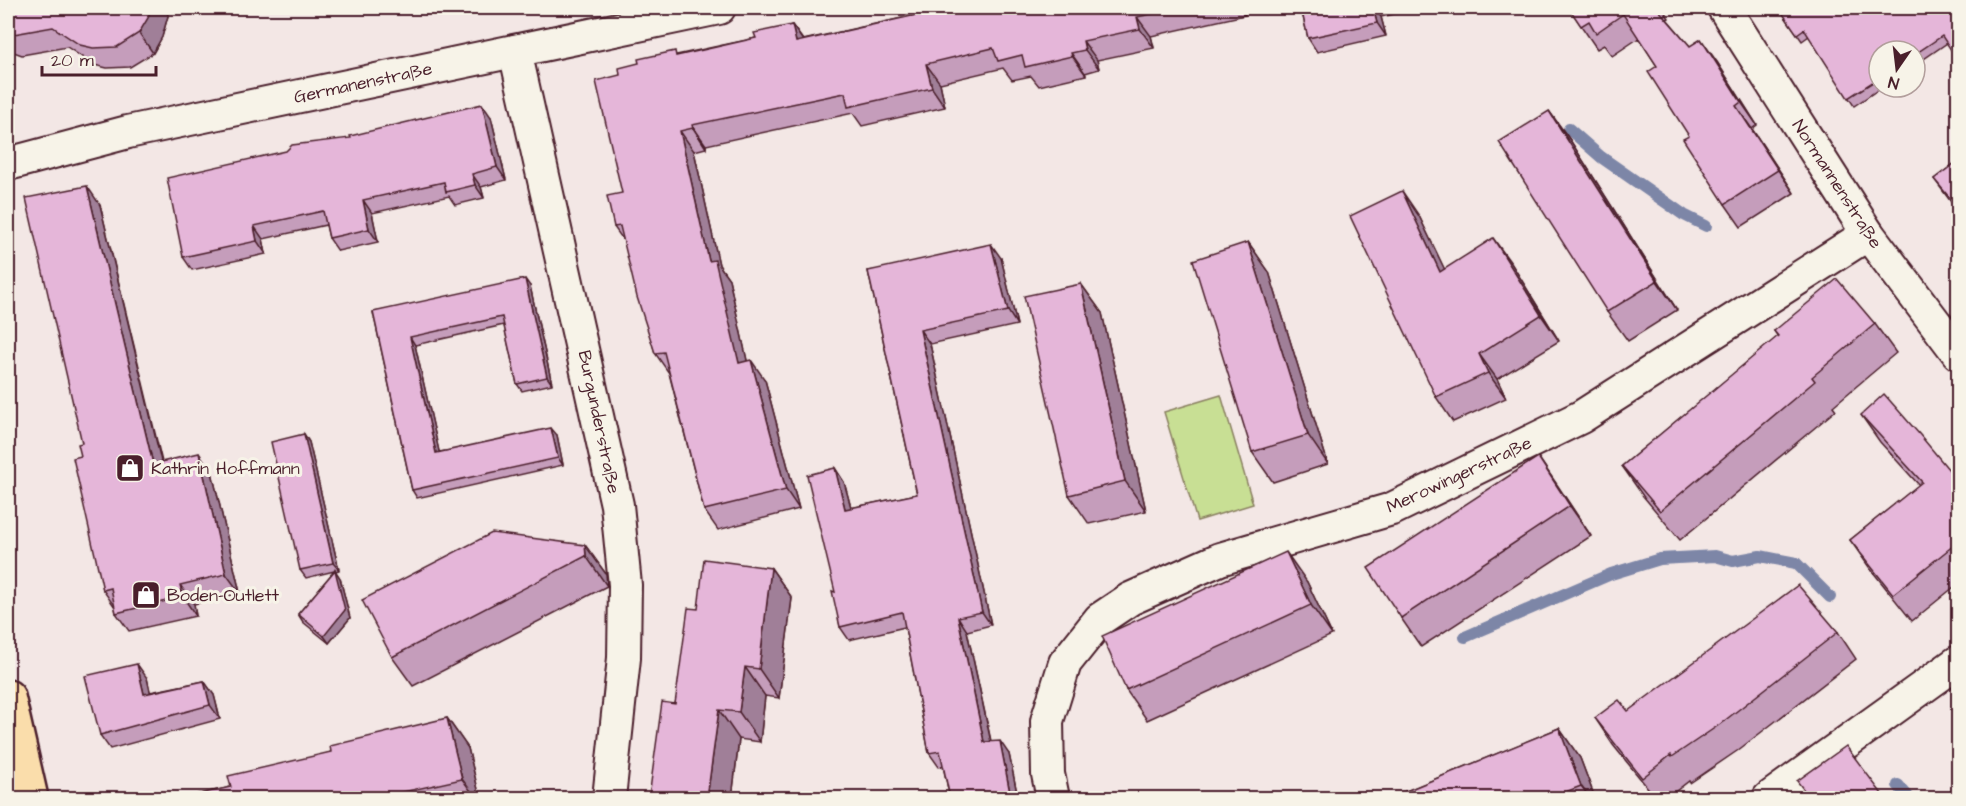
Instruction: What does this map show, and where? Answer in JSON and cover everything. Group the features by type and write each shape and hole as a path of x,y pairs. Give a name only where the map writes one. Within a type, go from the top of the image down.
{"main road":[{"path":"8,697 31,798"}],"street":[{"name":"Germanenstraße","path":"8,164 128,132 719,8"},
{"name":"Normannenstraße","path":"1724,8 1868,234 1959,353"},
{"name":"Burgunderstraße","path":"515,51 617,505 626,585 624,658 609,798"},
{"name":"Merowingerstraße","path":"1053,798 1048,774 1047,721 1065,663 1100,619 1122,604 1220,559 1392,509 1581,417 1868,234"},
{"path":"1769,798 1959,662"}],"green space":[{"path":"1221,395 1253,504 1197,521 1164,412"}],"building":[{"path":"8,8 151,8 139,33 117,47 93,48 80,45 53,27 8,35"},
{"path":"947,8 1179,8 1137,17 1140,29 1083,41 1085,50 1071,53 1072,56 1025,67 1022,55 998,61 993,48 926,64 932,88 848,107 845,93 692,125 693,128 680,131 709,261 715,260 739,363 751,360 786,490 704,510 664,352 655,353 637,297 620,226 614,227 607,196 622,193 596,81 620,75 619,68 639,63 638,59 675,51 676,56 756,38 754,33 792,25 796,42"},
{"path":"1301,8 1373,8 1377,23 1308,38"},
{"path":"1569,8 1657,8 1690,46 1701,39 1741,102 1736,106 1778,170 1725,204 1683,139 1689,136 1648,72 1657,66 1623,14 1596,33 1589,21 1581,26"},
{"path":"1779,8 1959,8 1959,62 1942,36 1927,46 1927,39 1867,39 1867,86 1848,98 1804,29 1797,34"},
{"path":"482,104 497,167 472,174 475,185 446,192 444,182 363,200 369,229 329,238 323,211 254,226 257,241 183,257 167,178 286,151 292,145 351,138 350,136"},
{"path":"1549,111 1657,281 1607,312 1499,142"},
{"path":"1959,160 1959,209 1934,179"},
{"path":"87,186 153,464 199,453 226,574 180,585 183,597 116,613 111,588 103,590 73,458 81,456 78,444 82,443 26,198"},
{"path":"1402,191 1440,272 1493,238 1541,315 1479,354 1488,373 1436,397 1350,216"},
{"path":"1248,242 1308,435 1252,452 1193,260"},
{"path":"991,244 1008,311 920,330 982,612 958,617 984,742 1000,741 1011,798 950,798 940,751 929,753 902,612 840,627 832,591 835,592 807,475 835,468 845,509 917,494 868,271"},
{"path":"525,279 547,377 517,384 502,317 410,337 436,453 551,428 558,458 412,490 373,312"},
{"path":"1837,279 1875,324 1812,377 1815,381 1660,511 1622,466 1778,336 1774,331"},
{"path":"1081,284 1125,481 1069,495 1024,296"},
{"path":"1884,394 1959,482 1959,541 1893,594 1850,540 1922,482 1861,415"},
{"path":"304,434 333,563 300,570 271,442"},
{"path":"1538,457 1570,506 1401,618 1368,568"},
{"path":"492,533 585,545 586,556 392,657 362,600"},
{"path":"1286,552 1311,605 1126,690 1102,636"},
{"path":"704,559 771,568 759,669 745,667 739,712 719,710 707,798 649,797 662,702 675,704 688,608 698,609"},
{"path":"335,570 345,610 324,636 298,614"},
{"path":"1798,585 1838,632 1719,725 1672,757 1671,755 1642,778 1595,718 1619,700 1628,711"},
{"path":"137,664 144,694 204,681 210,705 100,735 85,676"},
{"path":"447,718 462,779 376,798 182,798 231,787 228,776 331,752 330,746"},
{"path":"1559,728 1581,786 1550,798 1389,798"},
{"path":"1846,746 1885,798 1810,798 1797,781"}],"waterway":[{"path":"1569,129 1601,157 1684,215 1706,226"},
{"path":"1465,637 1611,574 1660,559 1715,556 1733,561 1760,556 1796,563 1830,597"},
{"path":"1898,785 1909,798"}],"place":[{"name":"Kathrin Hoffmann","path":"130,468"},
{"name":"Boden-Outlett","path":"146,595"}]}
